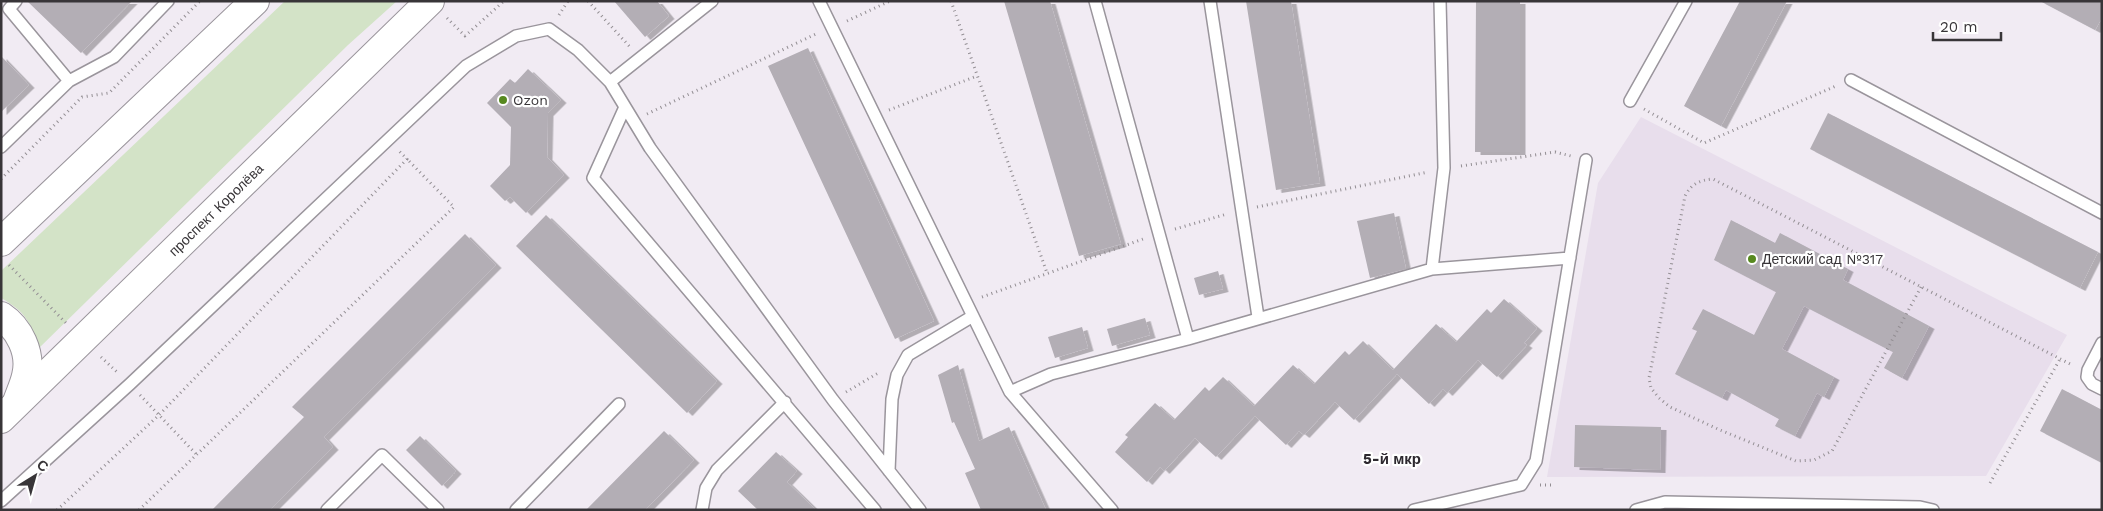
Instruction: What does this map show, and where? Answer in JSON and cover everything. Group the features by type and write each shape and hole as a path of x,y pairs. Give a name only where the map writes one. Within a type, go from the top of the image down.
{"main road":[{"path":"5,253 255,1"},
{"name":"проспект Королёва","path":"9,411 82,340 437,8"},
{"path":"1,316 12,324 26,349 27,374 9,411"}],"lane":[{"path":"16,1 9,9 69,81"},
{"path":"1,147 69,81 114,57 168,1"},
{"path":"610,82 712,1"},
{"path":"819,1 1010,392 1112,510"},
{"path":"1095,1 1188,339"},
{"path":"1210,1 1258,317"},
{"path":"1432,269 1444,168 1440,1"},
{"path":"1630,101 1686,1"},
{"path":"1,501 130,384 466,66 516,36 549,29 578,50 610,82 650,148 832,400 920,510"},
{"path":"1851,80 2102,213"},
{"path":"625,107 593,178 876,510"},
{"path":"1414,510 1522,485 1530,474 1536,461 1586,160"},
{"path":"1010,392 1051,374 1188,339 1258,317 1432,269 1570,258"},
{"path":"889,471 892,399 896,375 908,355 973,316"},
{"path":"2102,343 2086,377 2092,384 2102,389"},
{"path":"702,510 706,488 717,470 785,402"},
{"path":"516,510 619,404"},
{"path":"327,510 382,454 438,510"},
{"path":"1636,510 1665,502 1743,507 1920,507 1933,510"}],"path":[{"path":"1,179 82,97 109,93 200,1"},
{"path":"437,8 465,36 504,1"},
{"path":"588,1 641,58"},
{"path":"633,120 890,1"},
{"path":"951,1 1048,273"},
{"path":"875,116 978,76"},
{"path":"1630,101 1704,143 1851,80"},
{"path":"139,510 454,207 388,140"},
{"path":"966,302 1159,234 1243,210 1444,168 1555,152 1586,160"},
{"path":"57,510 159,415 407,159"},
{"path":"1921,287 1832,451 1814,460 1796,461 1720,430 1670,407 1651,388 1649,378 1685,196 1689,188 1704,180 1713,179 2087,373"},
{"path":"5,253 82,340 130,384 197,455"},
{"path":"832,400 908,355"},
{"path":"1990,483 2060,359"}],"shaded area":[{"name":"Детский сад №317","path":"1641,117 2067,335 1986,476 1547,477 1598,183"}],"green space":[{"path":"285,1 397,1 348,45 37,350 33,332 27,319 10,303 1,298 1,271"}],"building":[{"path":"27,1 132,1 81,53"},
{"path":"614,1 657,1 669,16 645,37"},
{"path":"1004,1 1050,1 1121,244 1079,256"},
{"path":"1246,1 1291,1 1320,183 1276,190"},
{"path":"1476,1 1520,1 1520,152 1475,152"},
{"path":"1740,1 1787,1 1721,126 1684,106"},
{"path":"2040,1 2102,1 2102,18 2095,30"},
{"path":"808,48 934,321 895,339 768,66"},
{"path":"1,56 29,85 1,112"},
{"path":"528,69 561,100 548,113 547,157 564,175 526,213 510,197 505,201 490,186 510,165 511,127 487,103 510,79 515,83"},
{"path":"1828,113 2098,252 2080,288 1810,149"},
{"path":"1394,213 1406,269 1370,278 1357,221"},
{"path":"546,215 717,381 687,413 516,246"},
{"path":"1731,220 1775,243 1780,233 1848,269 1843,280 1929,326 1902,378 1884,368 1893,352 1804,306 1782,349 1834,377 1824,397 1817,393 1795,436 1775,426 1779,419 1726,390 1722,398 1675,374 1697,331 1692,329 1703,309 1754,335 1776,292 1714,260"},
{"path":"465,234 496,265 324,437 333,447 270,510 212,510 304,417 292,407"},
{"path":"1218,271 1223,289 1199,295 1194,278"},
{"path":"1504,299 1537,328 1524,343 1527,345 1497,377 1478,360 1447,393 1443,389 1429,404 1397,374 1354,420 1335,402 1304,435 1299,431 1286,445 1255,416 1216,457 1195,438 1164,471 1160,467 1147,482 1115,452 1128,437 1125,435 1155,403 1174,420 1205,387 1209,391 1223,377 1254,406 1293,365 1314,384 1345,351 1349,355 1363,341 1393,370 1436,324 1456,342 1487,309 1491,313"},
{"path":"1145,318 1150,335 1112,346 1107,329"},
{"path":"1082,327 1088,348 1055,358 1048,337"},
{"path":"958,365 979,441 1009,427 1046,510 981,510 965,473 975,469 954,422 952,423 938,375"},
{"path":"2062,389 2102,410 2102,463 2040,431"},
{"path":"1575,425 1661,427 1660,470 1574,467"},
{"path":"664,431 694,460 645,510 586,510"},
{"path":"420,436 456,471 442,486 406,450"},
{"path":"776,452 797,471 787,482 816,510 758,510 738,491"}],"place":[{"name":"Ozon","path":"503,100"},
{"name":"Детский сад №317","path":"1752,259"}],"district":[{"name":"5-й мкр","path":"1392,459"}]}
